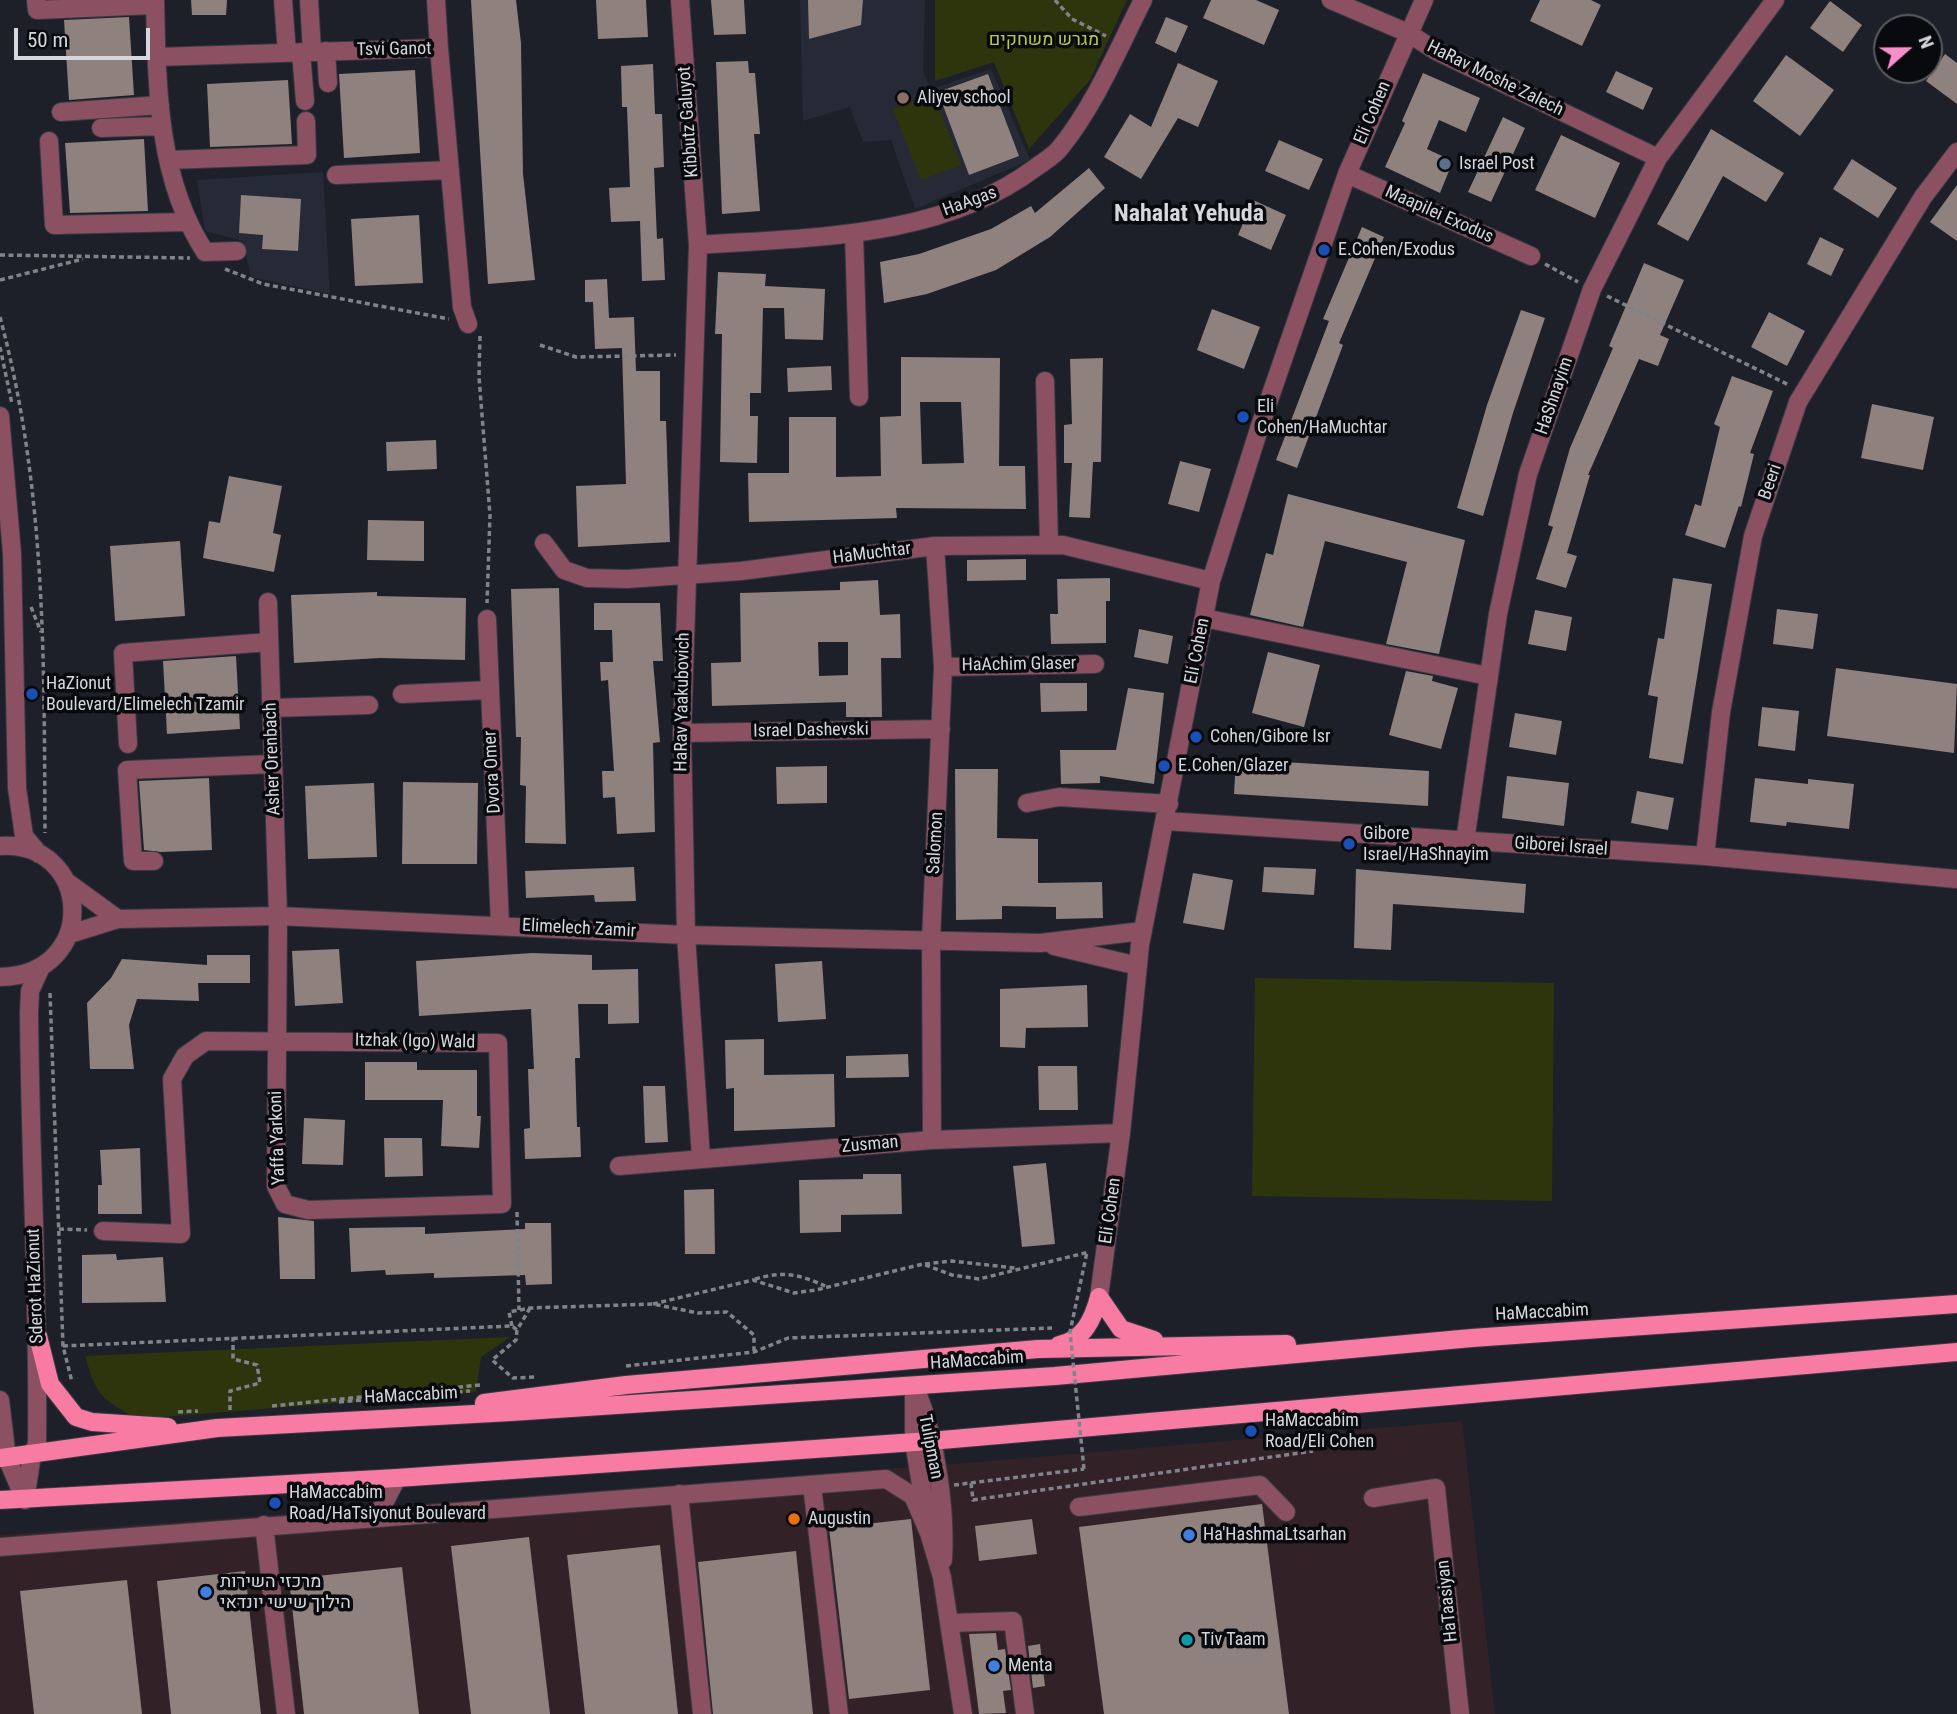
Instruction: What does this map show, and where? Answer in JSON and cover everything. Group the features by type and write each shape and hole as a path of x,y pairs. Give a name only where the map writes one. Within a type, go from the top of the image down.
{"main road":[{"path":"1038,1349 1067,1343 1088,1326 1099,1297"},
{"path":"1099,1297 1121,1329 1144,1339 1231,1345"},
{"name":"HaMaccabim","path":"3,1458 218,1428 914,1386 1472,1338 1957,1304"},
{"path":"38,1336 50,1384 76,1417 92,1422 140,1426 218,1428"},
{"path":"340,1421 626,1385 1038,1349 1472,1338"},
{"path":"0,1500 397,1478 922,1441 1957,1352"}],"street":[{"path":"36,0 37,10 155,7"},
{"path":"283,0 307,52 328,83"},
{"path":"305,101 309,0"},
{"path":"436,0 439,48"},
{"name":"Kibbutz Galuyot","path":"680,0 698,245"},
{"name":"HaAgas","path":"698,245 854,234 957,210 1008,188 1059,150 1098,89 1143,0"},
{"name":"HaRav Moshe Zalech","path":"1331,0 1408,33 1436,51 1658,158"},
{"name":"Eli Cohen","path":"1099,1297 1121,1133 1143,931 1211,582 1259,429 1347,174 1424,0"},
{"name":"HaShnayim","path":"1465,841 1488,676 1528,474 1592,289 1658,158 1775,0"},
{"path":"110,18 155,7"},
{"path":"155,7 162,126 185,222 205,252 237,251"},
{"name":"Tsvi Ganot","path":"156,57 439,48 462,307 474,330"},
{"path":"61,112 160,105"},
{"path":"168,160 307,155 306,121"},
{"path":"101,128 162,126"},
{"path":"49,141 54,225 185,222"},
{"name":"Beeri","path":"1704,856 1721,712 1753,536 1804,393 1923,197 1957,152"},
{"path":"336,175 450,170"},
{"name":"Maapilei Exodus","path":"1347,174 1531,256"},
{"path":"854,234 859,397"},
{"name":"HaRav Yaakubovich","path":"698,245 685,575 682,733 685,935 701,1158"},
{"path":"1045,380 1049,545"},
{"path":"0,416 12,553 17,788 24,836 42,849 66,881 118,919"},
{"name":"HaMuchtar","path":"544,543 564,570 587,578 685,575 935,546 1063,545 1211,582"},
{"name":"Salomon","path":"932,1140 932,940 943,667 935,546"},
{"name":"Asher Orenbach","path":"268,602 278,916"},
{"path":"1204,618 1488,676"},
{"name":"Dvora Omer","path":"486,619 500,925"},
{"path":"128,744 123,653 269,642"},
{"name":"HaAchim Glaser","path":"943,667 1095,664"},
{"path":"402,694 490,691"},
{"path":"271,708 369,705"},
{"name":"Israel Dashevski","path":"682,733 941,729"},
{"path":"154,861 133,861 127,770 273,764"},
{"name":"Giborei Israel","path":"1027,803 1059,797 1167,813 1465,841 1704,856 1957,879"},
{"path":"0,846 42,849"},
{"path":"0,977 45,976 70,934 74,916 66,881"},
{"name":"Elimelech Zamir","path":"70,934 118,919 278,916 685,935 1040,943 1143,931"},
{"name":"Yaffa Yarkoni","path":"278,916 276,1186 285,1204 308,1210 502,1204"},
{"name":"Elimelech Zamir","path":"1040,943 1138,967"},
{"name":"Sderot HaZionut","path":"25,1500 32,1455 37,1444 38,1336 30,1159 29,1013 30,991 45,976"},
{"path":"103,1231 181,1234 172,1079 185,1056 206,1041 277,1040"},
{"name":"Itzhak (Igo) Wald","path":"277,1040 498,1043 502,1204"},
{"name":"Zusman","path":"619,1166 932,1140 1121,1133"},
{"name":"Tulipman","path":"914,1386 922,1441 929,1533 942,1577 962,1714"},
{"path":"0,1400 3,1458 25,1500"},
{"name":"Tulipman","path":"922,1441 939,1487 944,1531 942,1577"},
{"path":"377,1517 397,1478"},
{"path":"0,1547 886,1479 913,1496 929,1533"},
{"path":"812,1485 839,1714"},
{"path":"1079,1507 1260,1485 1286,1512"},
{"name":"HaTaasiyan","path":"1373,1498 1436,1488 1460,1714"},
{"path":"679,1494 702,1714"},
{"path":"264,1525 286,1714"},
{"path":"950,1623 1013,1621 1026,1714"}],"path":[{"path":"1055,0 1072,19 1121,44"},
{"path":"0,255 188,258 205,252 230,273 263,284 429,313 474,330 490,515 486,619"},
{"path":"1531,256 1592,289 1804,393"},
{"path":"0,280 85,258"},
{"path":"0,317 19,387 39,538 44,662 42,849"},
{"path":"540,345 576,357 693,354"},
{"path":"45,976 63,1346 74,1390"},
{"path":"502,1204 519,1214 519,1310"},
{"path":"59,1229 103,1231"},
{"path":"923,1264 952,1275 979,1279 1105,1250"},
{"path":"939,1487 1084,1469 1070,1332 1087,1252"},
{"path":"753,1280 794,1293 923,1264 952,1261 1017,1269"},
{"path":"517,1330 512,1326 509,1312 530,1308 653,1304 774,1273 798,1274 827,1287"},
{"path":"653,1304 698,1313 727,1312 754,1335 754,1352"},
{"path":"530,1308 517,1330 516,1340 492,1360 513,1378 539,1377 535,1382"},
{"path":"63,1346 512,1326"},
{"path":"625,1366 754,1352 788,1338 1088,1326"},
{"path":"233,1337 233,1359 257,1365 260,1383 230,1391 230,1410 243,1408"},
{"path":"511,1383 546,1381"},
{"path":"270,1406 488,1384"},
{"path":"175,1412 202,1411"},
{"path":"971,1483 973,1500 1313,1451"}],"shaded area":[{"name":"Aliyev school","path":"800,0 925,0 923,73 931,89 991,69 1030,160 915,209 891,140 863,142 850,107 803,121"},
{"path":"323,172 330,294 251,277 243,241 205,231 197,180"},
{"path":"1462,1421 1495,1714 0,1714 0,1535 966,1463"}],"green space":[{"name":"מגרש משחקים","path":"935,0 1127,0 1090,80 1029,149 994,62 935,81"},
{"path":"933,94 961,165 921,180 893,109"},
{"path":"1255,978 1554,983 1552,1201 1252,1196"},
{"path":"510,1337 481,1357 476,1392 137,1419 102,1395 93,1380 85,1356"}],"building":[{"path":"191,0 227,0 226,15 192,15"},
{"path":"471,0 516,0 521,43 523,174 535,280 488,284"},
{"path":"596,0 646,0 648,37 598,39"},
{"path":"711,0 744,0 746,34 714,35"},
{"path":"808,0 863,0 861,25 809,39"},
{"path":"1211,0 1256,0 1279,10 1264,45 1203,18"},
{"path":"1540,0 1591,0 1601,5 1582,46 1530,21"},
{"path":"1830,1 1862,25 1843,52 1810,28"},
{"path":"129,17 134,95 69,100 64,20"},
{"path":"1166,17 1188,26 1176,53 1155,43"},
{"path":"1945,54 1957,63 1957,104 1930,84 1943,84"},
{"path":"1786,55 1834,90 1800,136 1753,101"},
{"path":"748,61 749,73 755,73 760,134 754,134 760,211 722,214 716,62"},
{"path":"1178,63 1218,81 1198,127 1178,118 1141,179 1104,157 1130,114 1151,127"},
{"path":"653,64 655,114 662,114 664,167 654,168 657,239 663,238 665,280 642,281 640,221 611,222 609,188 630,187 627,107 622,107 621,66"},
{"path":"415,70 420,153 344,158 339,74"},
{"path":"1616,71 1653,88 1643,110 1606,92"},
{"path":"1423,73 1480,98 1466,132 1439,120 1427,149 1453,161 1440,193 1385,167"},
{"path":"988,74 1019,156 969,175 938,92"},
{"path":"288,80 292,144 210,147 207,84"},
{"path":"1503,117 1525,128 1491,202 1468,192"},
{"path":"1711,129 1784,173 1766,202 1723,176 1688,241 1657,224"},
{"path":"1561,135 1620,163 1595,218 1535,190"},
{"path":"144,139 148,211 70,213 65,143"},
{"path":"1279,140 1323,159 1309,190 1265,171"},
{"path":"1852,159 1897,188 1878,218 1833,189"},
{"path":"1089,168 1105,188 1050,237 996,270 927,294 884,303 880,262 919,254 991,229 1031,206 1035,213"},
{"path":"1957,185 1957,241 1930,222"},
{"path":"241,195 301,199 298,251 262,249 263,235 239,233"},
{"path":"1253,200 1286,215 1271,250 1238,235"},
{"path":"419,215 423,283 355,286 351,219"},
{"path":"1362,227 1384,237 1339,343 1343,345 1297,468 1276,460 1329,321 1323,319"},
{"path":"1820,237 1844,249 1831,276 1807,264"},
{"path":"1644,263 1684,280 1660,335 1669,339 1658,366 1639,359 1588,475 1567,553 1577,556 1566,588 1536,579 1553,527 1548,525 1570,448 1613,348 1609,346"},
{"path":"718,272 766,274 765,286 825,289 823,340 785,339 784,308 763,308 761,393 750,393 750,416 758,416 757,463 720,462 722,334 715,334"},
{"path":"607,279 609,318 634,317 636,371 660,371 660,421 666,421 670,542 578,547 576,486 626,484 622,348 595,349 593,302 585,302 585,280"},
{"path":"1212,309 1260,327 1244,369 1197,350"},
{"path":"1521,310 1545,318 1513,413 1483,516 1457,508 1487,405"},
{"path":"1769,312 1805,331 1787,366 1751,347"},
{"path":"901,357 1000,358 999,466 1025,466 1026,509 896,508 897,518 749,522 748,473 789,473 789,417 836,417 836,477 881,476 880,417 901,416","holes":["920,402 961,402 964,463 922,464"]},
{"path":"1103,358 1101,462 1093,462 1090,518 1069,517 1072,463 1064,463 1064,425 1072,424 1070,359"},
{"path":"831,366 832,390 788,392 787,368"},
{"path":"1732,376 1773,391 1750,453 1754,454 1741,507 1739,506 1725,548 1685,535 1695,504 1701,506 1720,427 1714,424"},
{"path":"1872,404 1934,417 1923,470 1861,458"},
{"path":"436,440 437,469 387,471 386,442"},
{"path":"1180,461 1211,469 1199,512 1168,504"},
{"path":"229,476 282,486 273,533 281,535 274,572 203,558 209,521 220,523"},
{"path":"1288,494 1465,540 1439,654 1386,644 1407,562 1325,541 1303,627 1250,615 1266,553 1273,555"},
{"path":"368,520 424,521 424,561 367,560"},
{"path":"180,541 185,616 115,621 110,546"},
{"path":"1026,559 1026,580 967,581 967,560"},
{"path":"1110,578 1110,601 1106,601 1106,643 1051,644 1050,614 1058,614 1057,579"},
{"path":"1673,578 1712,584 1683,764 1649,758 1658,697 1648,695 1658,638 1664,639"},
{"path":"878,580 880,615 900,614 901,658 881,658 882,717 846,717 846,702 712,706 711,663 741,662 740,593 840,590 840,582","holes":["818,642 848,642 848,675 819,676"]},
{"path":"559,588 566,844 525,843 526,786 520,785 521,737 516,737 511,589"},
{"path":"377,592 377,596 466,598 465,660 380,658 294,663 291,595"},
{"path":"594,603 660,603 663,661 653,661 660,742 653,743 655,832 617,834 615,797 603,798 602,771 614,771 608,680 601,681 600,662 613,662 612,630 594,630"},
{"path":"1777,609 1818,614 1813,649 1773,644"},
{"path":"1535,610 1572,617 1566,651 1528,644"},
{"path":"1139,629 1173,636 1168,664 1134,657"},
{"path":"1268,652 1320,665 1304,727 1252,713"},
{"path":"236,656 240,729 167,734 163,661"},
{"path":"1836,668 1957,684 1954,753 1827,736"},
{"path":"1406,671 1433,676 1432,681 1458,688 1441,749 1389,735"},
{"path":"1040,683 1087,683 1087,711 1041,712"},
{"path":"1128,688 1164,693 1154,784 1100,776 1100,783 1061,784 1060,750 1116,750"},
{"path":"1762,707 1799,711 1795,751 1758,746"},
{"path":"1515,713 1562,721 1556,755 1509,747"},
{"path":"1236,759 1429,771 1428,806 1234,794"},
{"path":"827,766 827,803 777,804 776,767"},
{"path":"955,769 998,769 997,838 1038,839 1038,883 1102,882 1103,918 1056,919 1056,907 1002,906 1002,919 956,920"},
{"path":"1507,776 1569,783 1564,826 1502,818"},
{"path":"209,778 212,850 144,850 139,781"},
{"path":"1755,778 1808,784 1808,779 1854,784 1849,829 1787,822 1786,826 1750,822"},
{"path":"403,782 478,783 477,864 402,864"},
{"path":"374,783 377,857 308,859 305,786"},
{"path":"1637,791 1674,798 1668,830 1631,823"},
{"path":"634,867 636,901 595,902 594,895 526,898 525,871"},
{"path":"1264,867 1316,869 1314,895 1262,892"},
{"path":"1356,869 1526,884 1524,913 1393,904 1391,950 1354,948"},
{"path":"1193,873 1233,880 1224,930 1183,923"},
{"path":"339,949 343,1003 295,1006 292,951"},
{"path":"532,953 592,955 592,970 638,969 639,1023 608,1024 608,1004 578,1004 580,1058 575,1058 577,1127 580,1127 581,1157 525,1159 524,1129 530,1128 528,1069 534,1069 531,1009 419,1016 416,961"},
{"path":"207,955 250,955 250,983 198,983 199,1001 137,999 129,1025 134,1069 90,1069 87,1003 111,978 122,959 207,965"},
{"path":"822,961 826,1019 778,1022 775,964"},
{"path":"1087,985 1088,1027 1026,1028 1025,1048 1000,1047 1000,989"},
{"path":"764,1039 764,1075 834,1074 835,1127 734,1131 734,1088 726,1089 725,1040"},
{"path":"908,1054 909,1077 846,1078 846,1056"},
{"path":"365,1062 417,1062 417,1070 477,1070 477,1116 481,1116 479,1148 441,1146 443,1100 365,1100"},
{"path":"1038,1066 1077,1066 1078,1110 1039,1110"},
{"path":"643,1086 665,1086 668,1142 645,1143"},
{"path":"304,1118 345,1120 343,1165 302,1164"},
{"path":"384,1138 422,1138 423,1176 385,1177"},
{"path":"140,1148 142,1214 98,1214 98,1185 102,1185 100,1150"},
{"path":"1046,1163 1055,1244 1022,1247 1013,1166"},
{"path":"863,1174 901,1174 902,1214 841,1215 841,1232 800,1233 799,1180 863,1179"},
{"path":"714,1189 715,1254 685,1254 684,1190"},
{"path":"278,1217 314,1221 315,1279 280,1279"},
{"path":"525,1223 551,1223 552,1284 526,1285 525,1275 434,1278 434,1273 386,1275 385,1270 351,1272 349,1228 425,1227 425,1234 525,1229"},
{"path":"116,1254 117,1260 163,1257 166,1302 82,1303 82,1255"},
{"name":"Tiv Taam","path":"1262,1504 1289,1714 1104,1714 1079,1527"},
{"path":"911,1519 930,1690 849,1699 829,1528"},
{"path":"1032,1519 1037,1554 979,1561 975,1526"},
{"path":"529,1537 550,1714 471,1714 451,1546"},
{"path":"660,1545 678,1714 585,1714 567,1555"},
{"path":"796,1551 813,1714 713,1714 698,1562"},
{"path":"402,1567 419,1714 304,1714 289,1579"},
{"path":"245,1571 261,1714 171,1714 157,1581"},
{"path":"127,1580 142,1714 34,1714 20,1591"},
{"path":"996,1633 998,1650 1005,1649 1011,1690 1003,1691 1006,1713 979,1714 969,1634"},
{"path":"1040,1644 1045,1686 1033,1688 1028,1646"}],"place":[{"name":"Aliyev school","path":"903,98"},
{"name":"Israel Post","path":"1445,164"},
{"name":"E.Cohen/Exodus","path":"1324,250"},
{"name":"Eli Cohen/HaMuchtar","path":"1243,417"},
{"name":"HaZionut Boulevard/Elimelech Tzamir","path":"32,694"},
{"name":"Cohen/Gibore Isr","path":"1196,737"},
{"name":"E.Cohen/Glazer","path":"1164,766"},
{"name":"Gibore Israel/HaShnayim","path":"1349,844"},
{"name":"HaMaccabim Road/Eli Cohen","path":"1251,1431"},
{"name":"HaMaccabim Road/HaTsiyonut Boulevard","path":"275,1503"},
{"name":"Augustin","path":"794,1519"},
{"name":"Ha'HashmaLtsarhan","path":"1189,1535"},
{"name":"מרכזי השירות הילוך שישי יונדאי","path":"206,1592"},
{"name":"Tiv Taam","path":"1187,1640"},
{"name":"Menta","path":"994,1666"}],"district":[{"name":"Nahalat Yehuda","path":"1189,215"}]}
